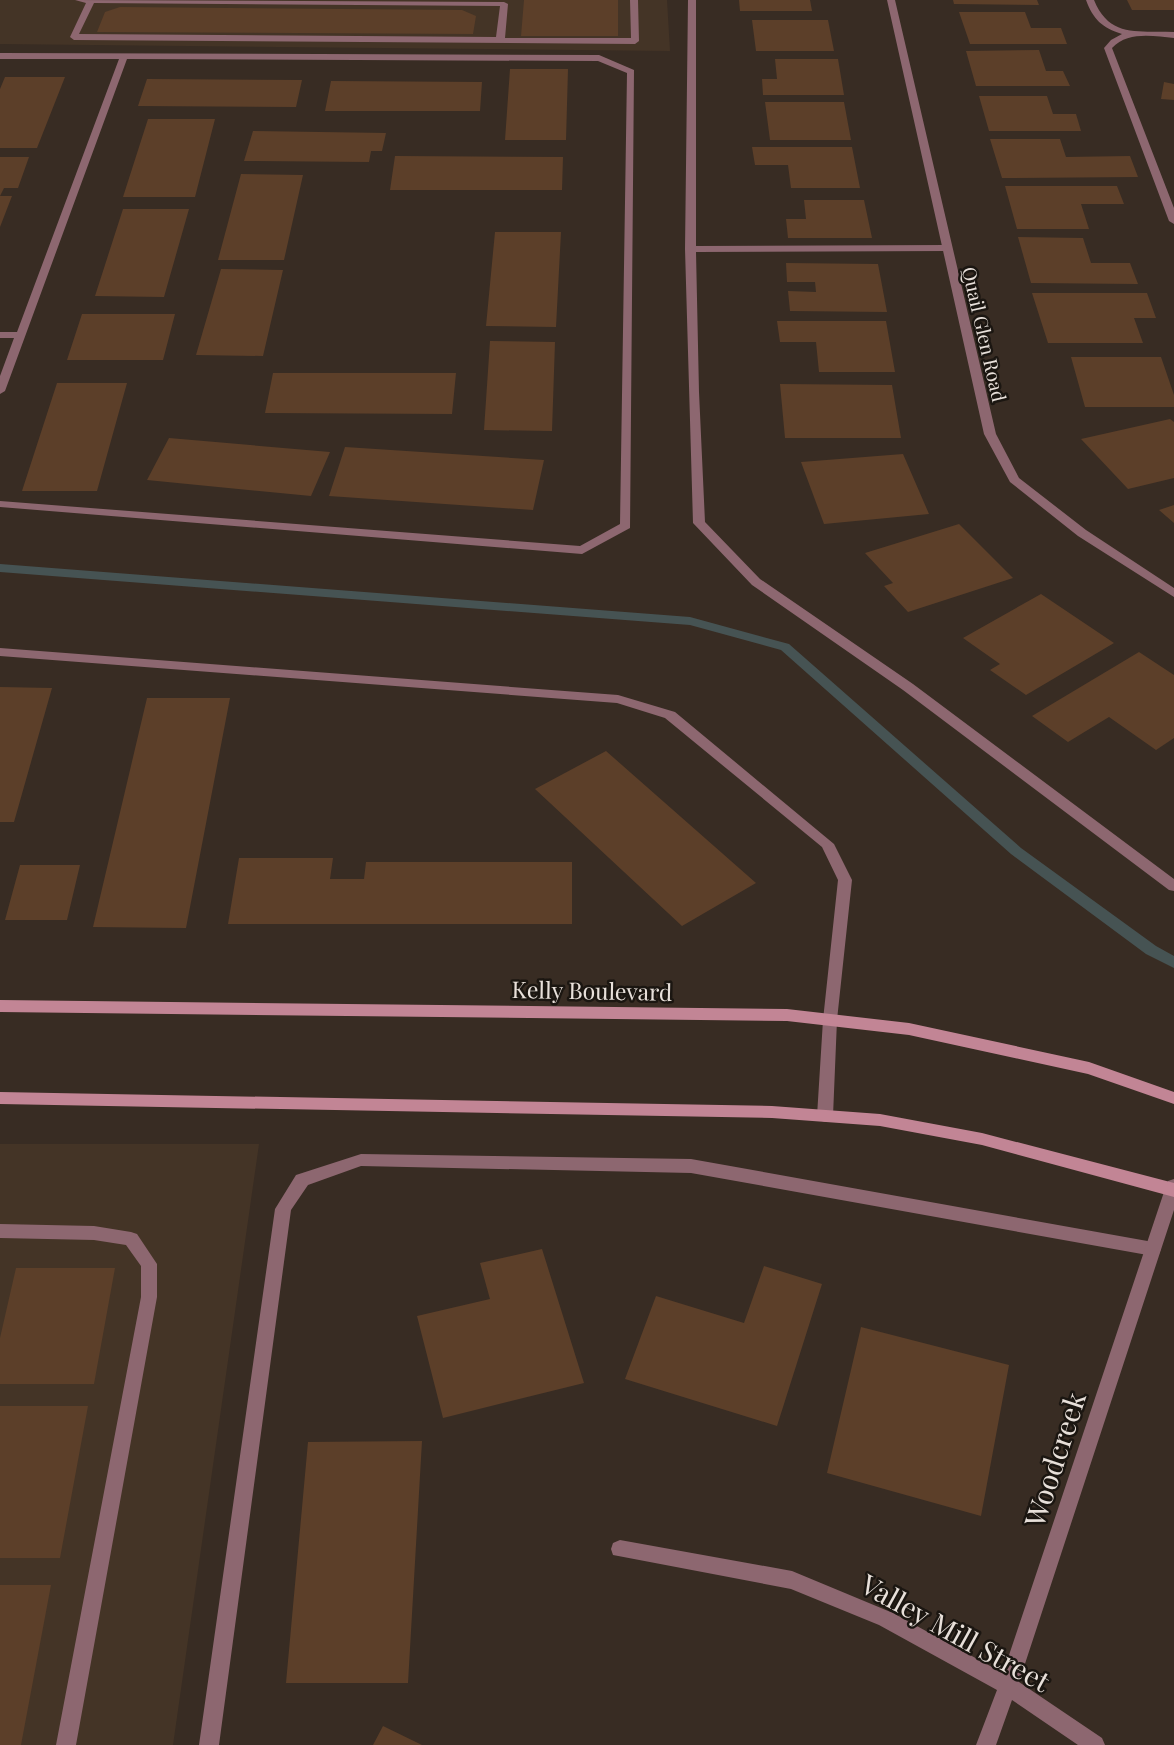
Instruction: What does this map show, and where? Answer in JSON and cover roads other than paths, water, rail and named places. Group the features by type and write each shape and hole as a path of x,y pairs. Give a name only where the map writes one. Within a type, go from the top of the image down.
{"main road":[{"name":"Kelly Boulevard","path":"0,1006 787,1015 909,1029 1089,1068 1174,1098"},
{"path":"0,1098 758,1112 880,1120 982,1139 1174,1189"}],"street":[{"path":"79,0 504,2 500,40"},
{"path":"91,1 74,37 635,41 634,0"},
{"path":"692,0 690,249 699,523 755,582 908,687 1174,886"},
{"name":"Quail Glen Road","path":"891,0 990,434 1014,480 1082,533 1174,593"},
{"path":"1090,0 1097,18 1110,29 1129,34 1174,34"},
{"path":"1129,34 1113,40 1108,48 1174,220"},
{"path":"0,56 599,58 631,72 626,526 582,550 0,504"},
{"path":"0,391 124,56"},
{"path":"690,249 947,248"},
{"path":"0,335 22,335"},
{"path":"0,652 618,699 670,715 827,844 845,880 830,1020 825,1116"},
{"path":"209,1745 283,1209 302,1180 361,1160 691,1166 1153,1249"},
{"name":"Woodcreek","path":"986,1745 1174,1189"},
{"path":"0,1231 94,1233 131,1239 149,1264 149,1297 66,1745"},
{"name":"Valley Mill Street","path":"620,1549 792,1580 886,1619 1008,1686 1095,1745"}],"waterway":[{"path":"0,568 690,621 785,647 1016,851 1151,950 1174,963"}]}
